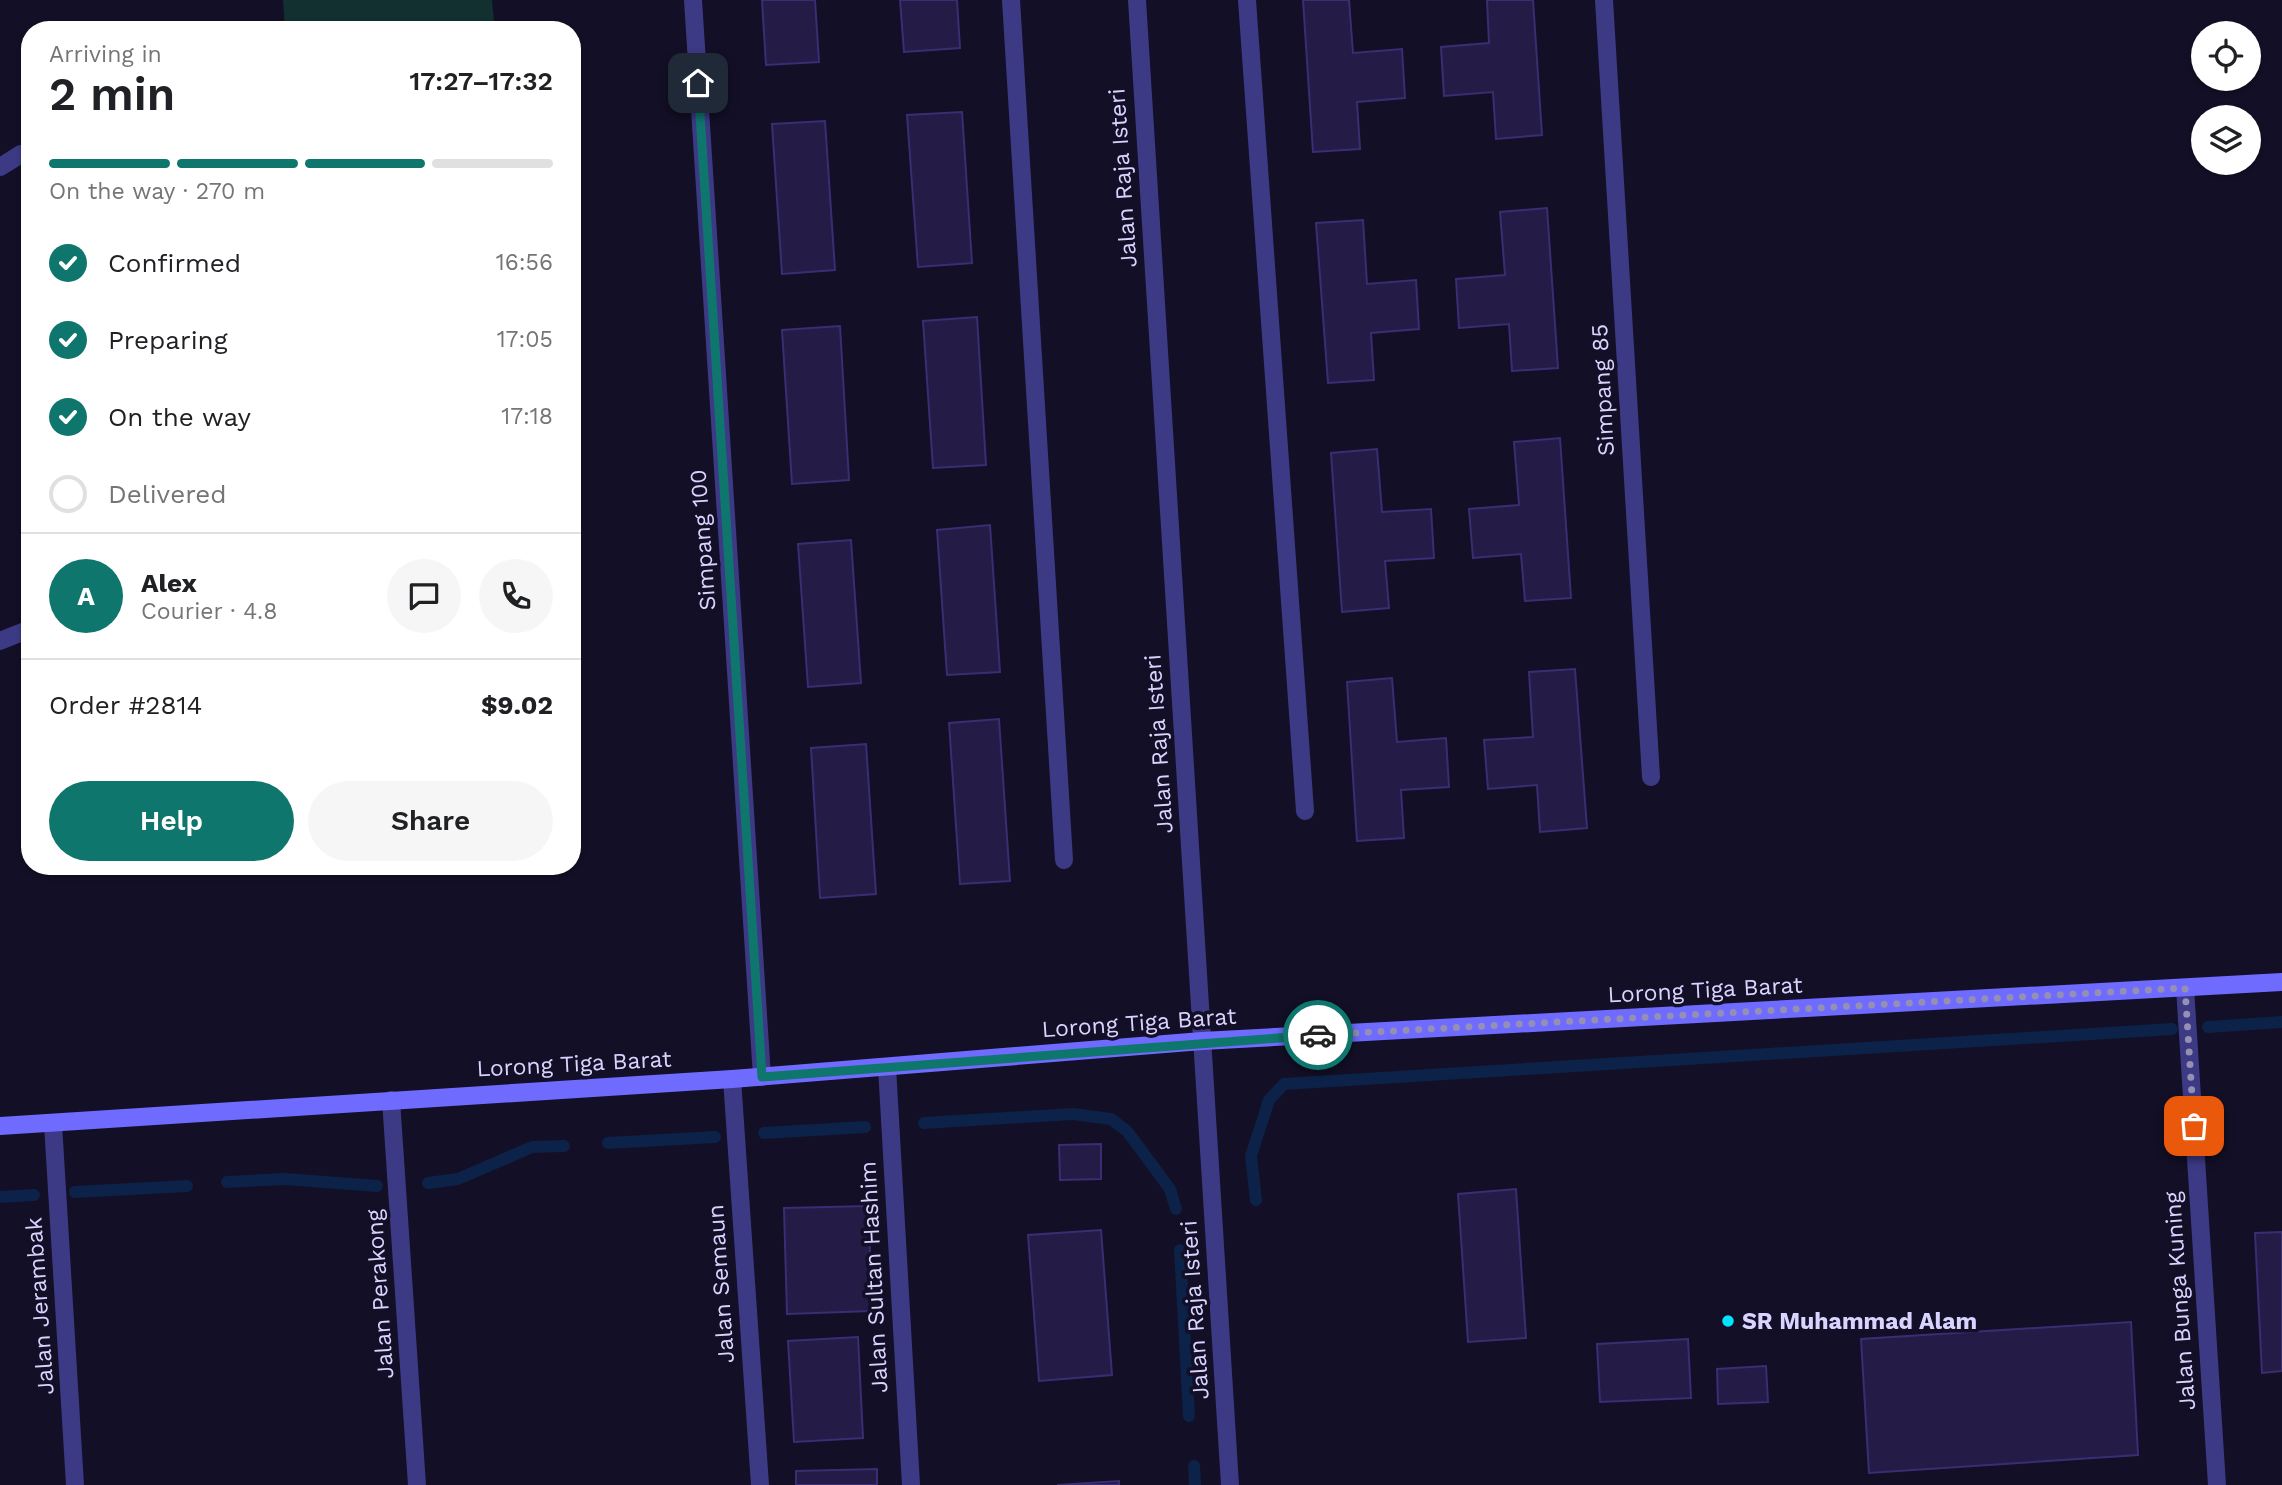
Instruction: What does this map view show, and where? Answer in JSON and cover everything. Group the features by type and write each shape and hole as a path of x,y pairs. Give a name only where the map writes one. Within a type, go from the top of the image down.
{"main road":[{"name":"Lorong Tiga Barat","path":"0,1126 762,1077 1202,1041 2282,982"}],"street":[{"name":"Simpang 100","path":"693,0 762,1077"},
{"path":"1011,0 1064,860"},
{"name":"Jalan Raja Isteri","path":"1136,0 1230,1485"},
{"path":"1247,0 1305,810"},
{"name":"Simpang 85","path":"1604,0 1651,777"},
{"path":"0,167 21,154"},
{"path":"0,642 21,633"},
{"name":"Jalan Bunga Kuning","path":"2185,988 2217,1485"},
{"name":"Jalan Sultan Hashim","path":"887,1067 911,1485"},
{"name":"Jalan Semaun","path":"732,1079 760,1485"},
{"name":"Jalan Perakong","path":"391,1100 417,1485"},
{"name":"Jalan Jerambak","path":"53,1124 75,1485"}],"green space":[{"path":"283,0 492,0 494,21 284,21"}],"building":[{"path":"762,0 815,0 819,62 766,65"},
{"path":"900,0 957,0 960,48 904,52"},
{"path":"1303,0 1349,0 1353,53 1402,49 1405,98 1357,102 1360,149 1313,152"},
{"path":"1487,0 1533,0 1542,135 1496,139 1493,92 1444,96 1441,47 1489,43"},
{"path":"962,112 972,263 918,267 907,115"},
{"path":"825,121 835,270 782,274 772,124"},
{"path":"1547,208 1558,368 1512,371 1509,324 1459,328 1456,279 1505,275 1500,212"},
{"path":"1363,220 1367,284 1416,280 1419,329 1371,333 1374,380 1328,383 1316,223"},
{"path":"977,317 986,465 933,468 923,321"},
{"path":"840,326 849,480 792,484 782,330"},
{"path":"1560,438 1571,598 1525,601 1521,554 1473,558 1469,509 1519,505 1514,442"},
{"path":"1377,449 1382,512 1431,509 1434,558 1385,561 1389,608 1342,612 1331,453"},
{"path":"990,525 1000,672 947,675 937,530"},
{"path":"851,540 861,683 808,687 798,544"},
{"path":"1575,669 1587,828 1540,832 1537,785 1488,789 1484,740 1533,737 1529,672"},
{"path":"1392,678 1397,742 1446,738 1449,787 1401,790 1404,838 1357,841 1347,682"},
{"path":"999,719 1010,881 960,884 949,723"},
{"path":"866,744 876,894 820,898 811,748"},
{"path":"1101,1144 1101,1179 1060,1180 1059,1145"},
{"path":"1516,1189 1526,1338 1468,1342 1458,1194"},
{"path":"869,1206 871,1311 787,1314 784,1208"},
{"path":"1101,1230 1112,1375 1039,1381 1028,1235"},
{"path":"2282,1232 2282,1371 2262,1373 2255,1233"},
{"path":"2131,1322 2138,1455 1869,1473 1861,1339"},
{"path":"858,1337 863,1438 794,1442 788,1341"},
{"path":"1688,1339 1691,1398 1600,1402 1597,1344"},
{"path":"1766,1366 1768,1402 1718,1404 1717,1369"},
{"path":"877,1469 877,1485 796,1485 796,1471"},
{"path":"1119,1481 1119,1485 1057,1485"}],"waterway":[{"path":"2208,1027 2282,1022"},
{"path":"1256,1200 1251,1156 1269,1100 1284,1084 2172,1029"},
{"path":"924,1123 1073,1114 1111,1119 1127,1131 1170,1189 1176,1209"},
{"path":"764,1133 865,1127"},
{"path":"608,1143 715,1137"},
{"path":"428,1183 458,1179 532,1147 564,1146"},
{"path":"227,1182 285,1179 377,1186"},
{"path":"75,1192 187,1186"},
{"path":"0,1197 34,1195"},
{"path":"1180,1250 1189,1416"},
{"path":"1194,1466 1195,1485"}],"way so far":[{"path":"1318,1035 2185,988 2194,1126"}],"place":[{"name":"SR Muhammad Alam","path":"1728,1321"}],"route":[{"path":"698,83 762,1077 1202,1041 1318,1035"}]}
